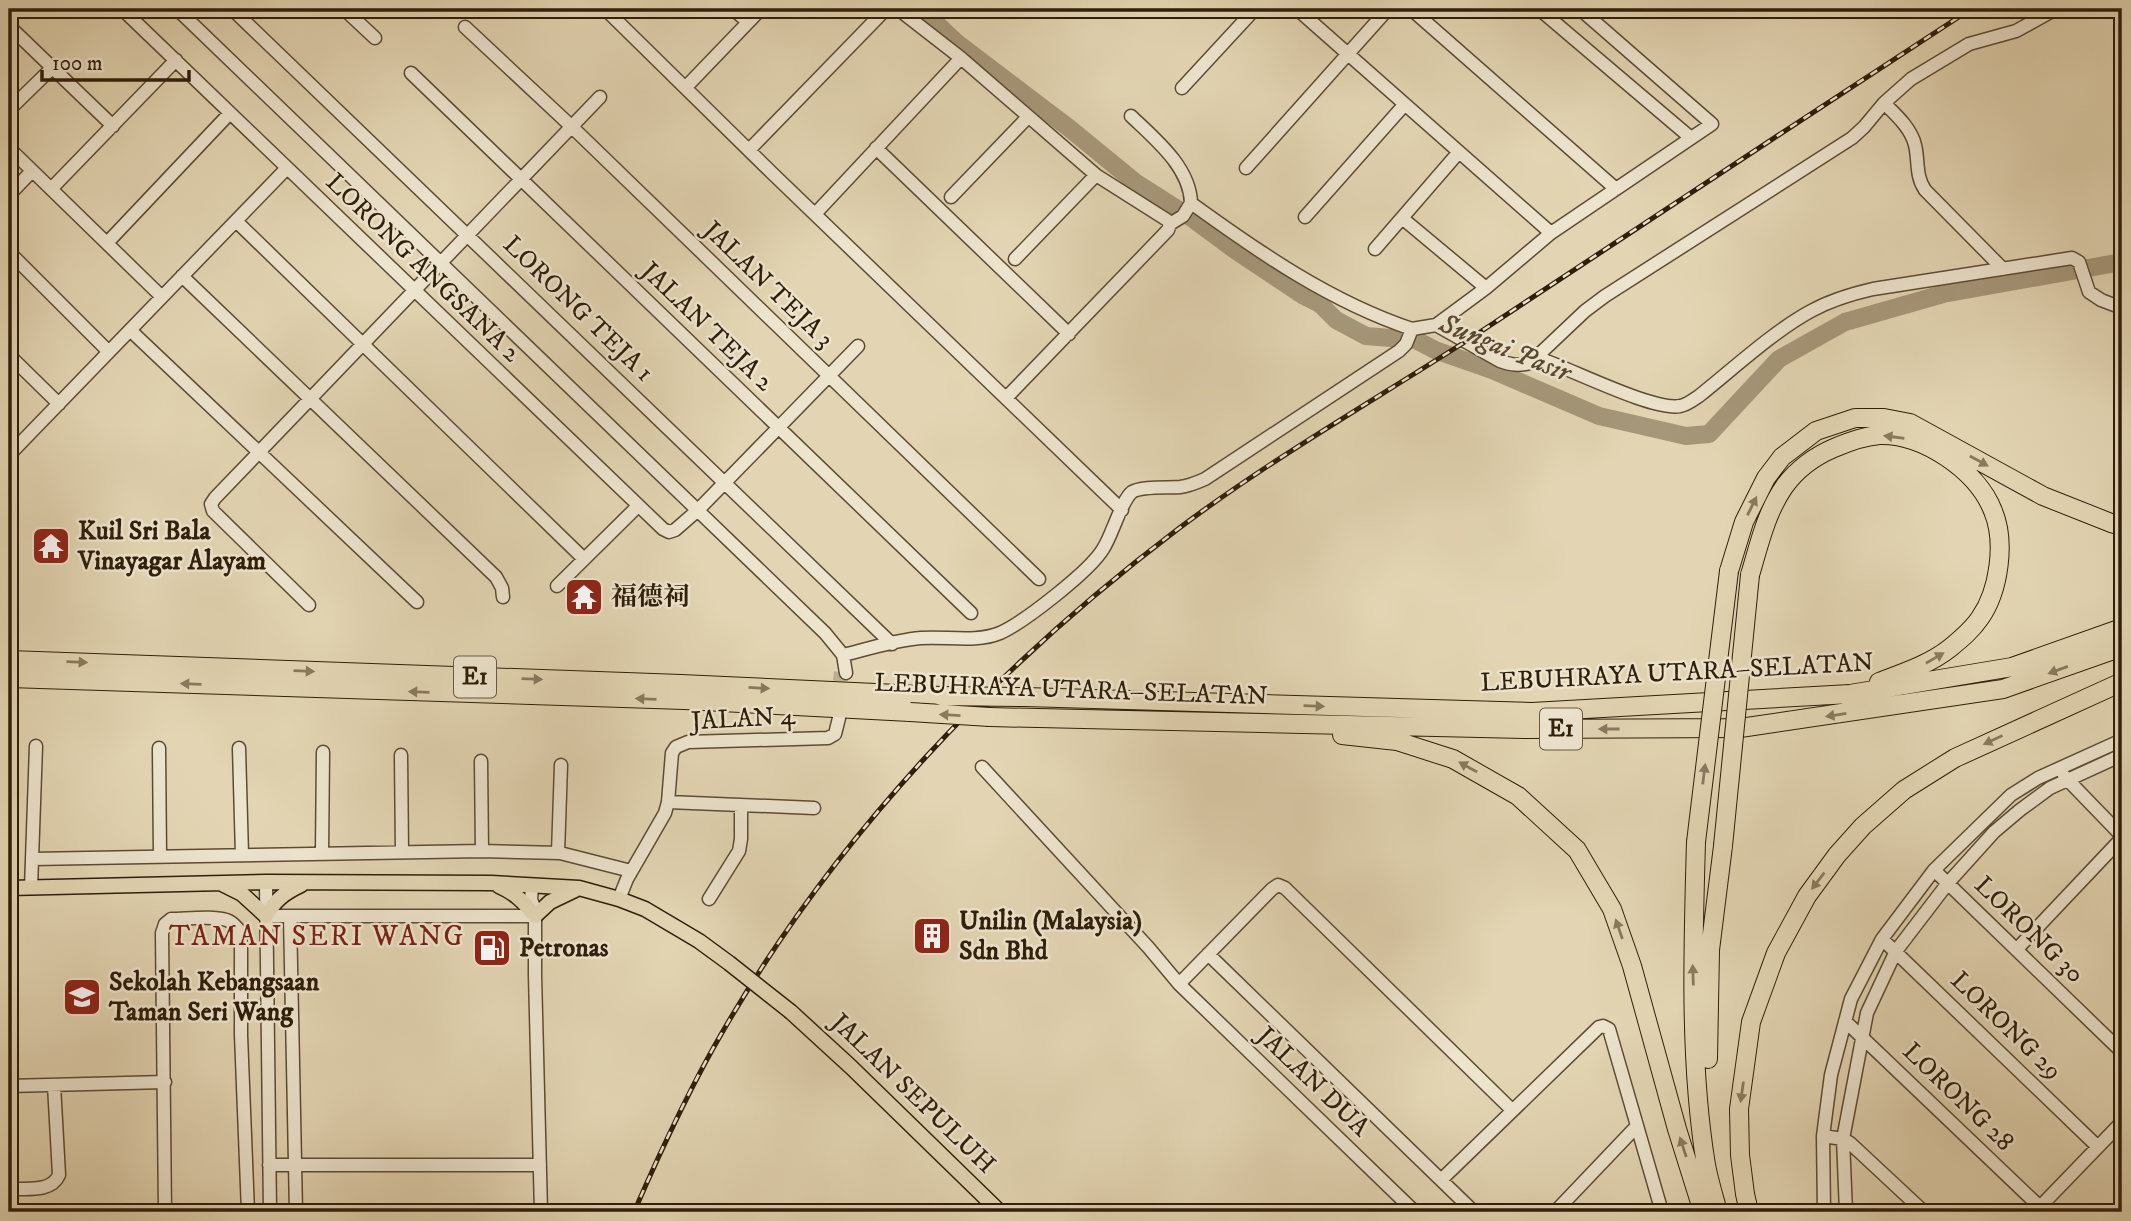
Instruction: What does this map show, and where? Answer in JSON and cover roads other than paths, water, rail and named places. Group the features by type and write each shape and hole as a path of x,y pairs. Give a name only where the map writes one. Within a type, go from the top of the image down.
{"highway":[{"path":"1718,1212 1706,1167 1698,1099 1693,960 1696,842 1730,570 1744,522 1766,478 1782,457 1816,431 1855,418 1884,418 1910,423 2043,496 2122,526"},
{"path":"1729,1212 1717,1168 1710,1122 1707,1074 1710,950 1750,575 1773,504 1786,484 1804,466 1848,441 1880,435 1906,439 1937,450 1956,464 1994,511 1999,553 1996,575 1982,616 1969,632 1948,650 1925,663 1850,694"},
{"name":"LEBUHRAYA UTARA–SELATAN","path":"9,660 640,682 941,696 1532,712 1850,694 2012,667 2122,628"},
{"name":"LEBUHRAYA UTARA–SELATAN","path":"9,678 684,701 990,717 1524,729 1741,728 2003,689 2122,647"},
{"path":"1749,1212 1740,1155 1739,1109 1751,1022 1776,953 1807,896 1837,855 1863,826 1905,790 1955,758 2122,682"},
{"path":"1013,717 1092,724 1317,733 1397,741 1453,759 1518,796 1577,850 1612,909 1632,966 1703,1212"}],"main road":[{"name":"JALAN SEPULUH","path":"9,888 266,882 491,883 579,888 619,899 645,909 699,941 792,1012 1000,1212"},
{"path":"222,884 250,899 266,916 273,903 283,894 306,882"},
{"path":"491,883 513,892 535,912 579,888"}],"street":[{"name":"LORONG ANGSANA 2","path":"122,9 663,529 669,532 674,530 698,510"},
{"name":"LORONG TEJA 1","path":"232,9 892,644"},
{"path":"344,9 375,38"},
{"path":"605,9 1122,510"},
{"path":"733,9 748,22"},
{"path":"686,87 761,9"},
{"path":"749,150 886,9"},
{"path":"898,9 961,58 1096,175 1170,224"},
{"path":"1182,88 1255,9"},
{"path":"1297,9 1551,233"},
{"path":"1246,168 1388,9"},
{"path":"1411,9 1616,189"},
{"path":"1539,9 1691,138"},
{"path":"181,10 832,640 843,666 892,644 921,638 976,638 998,634 1014,626 1097,558 1133,492 1140,489 1193,485 1205,479 1399,351 1409,336 1436,325 1486,288 1551,233 1712,124 1580,9"},
{"path":"1436,325 1500,361 1511,365 1530,363 1585,311 1605,296 1852,138 1884,103 1911,79 1969,44 2028,27 2056,9"},
{"path":"9,26 113,126"},
{"name":"JALAN TEJA 3","path":"465,27 1039,579"},
{"path":"815,214 961,58"},
{"path":"51,189 176,60"},
{"path":"9,110 52,68"},
{"name":"JALAN TEJA 2","path":"411,73 971,613"},
{"path":"309,605 213,511 211,504 600,97"},
{"path":"1884,103 1912,136 1916,148 1918,176 1925,190 2003,269"},
{"path":"1305,217 1405,104"},
{"path":"107,243 230,113"},
{"path":"1006,398 1168,230 1170,224 1187,210 1188,181 1157,142 1131,116"},
{"path":"951,198 1028,117"},
{"path":"9,148 162,297"},
{"path":"876,148 1069,334"},
{"path":"1375,249 1460,152"},
{"path":"9,455 287,168"},
{"path":"9,195 32,171"},
{"path":"1015,259 1096,175"},
{"path":"1187,210 1409,336"},
{"path":"1402,218 1486,288"},
{"path":"236,221 584,559"},
{"path":"9,252 109,352"},
{"path":"1539,356 1644,400 1681,406 1699,396 1800,318 1849,294 2072,258 2081,268 2089,292 2122,308"},
{"path":"182,276 496,577 502,587 503,597"},
{"path":"130,330 417,603"},
{"path":"698,510 858,346"},
{"path":"9,355 58,404"},
{"path":"557,586 638,506"},
{"name":"JALAN 4","path":"619,899 668,802 672,753 682,744 823,739 833,736 836,720"},
{"path":"1824,1212 1823,1136 1832,1075 1851,999 1882,939 1934,870 2011,795 2038,778 2122,740"},
{"path":"32,888 36,746"},
{"path":"159,748 160,856"},
{"path":"239,748 242,855"},
{"path":"322,854 323,752"},
{"path":"401,754 402,852"},
{"path":"1846,1212 1843,1139 1867,1013 1896,951 1948,883 1994,832 2050,788 2122,755"},
{"path":"481,761 482,851"},
{"path":"558,853 561,765"},
{"name":"JALAN DUA","path":"982,767 1179,984 1415,1212"},
{"path":"2017,949 2122,837 2059,770"},
{"path":"668,802 814,808"},
{"path":"709,899 738,851 741,839 741,806"},
{"path":"32,859 482,851 558,853 631,871"},
{"name":"LORONG 30","path":"1934,870 2122,1052"},
{"path":"266,882 270,1212"},
{"path":"1179,984 1278,885 1285,888 1512,1110"},
{"path":"536,886 539,901 535,912 541,1212"},
{"path":"266,916 535,912"},
{"path":"290,916 296,1212"},
{"path":"165,1212 162,933 165,924 171,919 227,920 236,925 241,933 241,1035 248,1212"},
{"name":"LORONG 29","path":"1882,939 2098,1147"},
{"path":"1208,954 1474,1212"},
{"name":"LORONG 28","path":"1845,1021 2037,1210"},
{"path":"1441,1181 1598,1027 1603,1026 1609,1029 1662,1212"},
{"path":"9,1086 165,1082"},
{"path":"9,1189 48,1187 55,1183 59,1175 54,1085"},
{"path":"2037,1210 2122,1122"},
{"path":"1555,1212 1636,1127"},
{"path":"1823,1136 1843,1139 1924,1212"},
{"path":"269,1165 540,1165"}],"waterway":[{"name":"Sungai Pasir","path":"921,9 957,43 1135,182 1304,296 1320,304 1336,320 1366,336 1416,340 1599,416 1686,436 1709,434 1779,359 1845,322 1943,294 2122,262"}],"tunnel":[{"path":"837,699 840,672"}],"railway":[{"path":"634,1212 676,1120 723,1031 768,958 817,889 869,822 925,758 985,696 1047,638 1111,582 1249,478 1471,338 1971,9"}],"place":[{"name":"Kuil Sri Bala Vinayagar Alayam","path":"51,546"},
{"name":"福德祠","path":"584,597"},
{"name":"Unilin (Malaysia) Sdn Bhd","path":"932,936"},
{"name":"Petronas","path":"492,948"},
{"name":"Sekolah Kebangsaan Taman Seri Wang","path":"82,997"}],"district":[{"name":"TAMAN SERI WANG","path":"317,936"}]}
